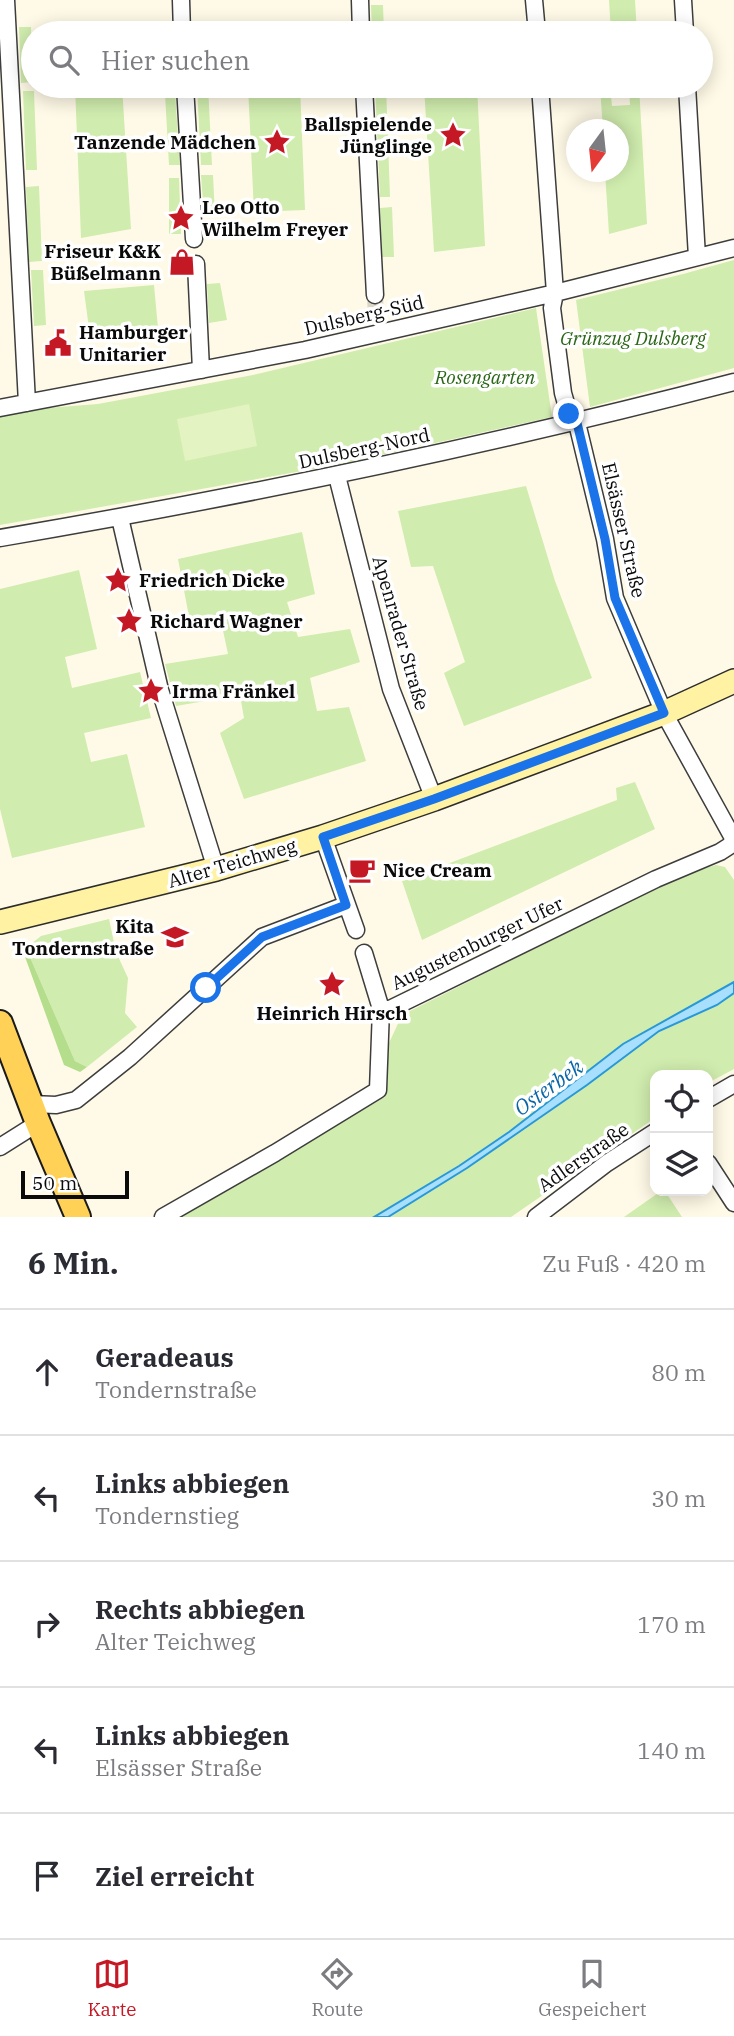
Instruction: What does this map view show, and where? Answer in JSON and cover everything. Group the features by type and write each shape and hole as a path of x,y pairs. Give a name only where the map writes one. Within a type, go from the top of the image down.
{"main road":[{"path":"0,1023 78,1217"}],"street":[{"path":"6,0 27,403"},
{"path":"181,0 182,21"},
{"path":"360,0 361,21"},
{"path":"534,0 536,21"},
{"path":"684,0 685,21"},
{"path":"187,98 194,239"},
{"path":"365,98 374,295"},
{"name":"Elsässer Straße","path":"541,98 555,293 552,308 563,393 569,414 577,423 605,539 615,598 664,713 733,838"},
{"path":"688,98 697,257"},
{"name":"Dulsberg-Süd","path":"0,408 305,350 377,326 555,293 734,248"},
{"path":"196,264 201,370"},
{"name":"Dulsberg-Nord","path":"0,538 337,476 577,423 734,382"},
{"name":"Apenrader Straße","path":"337,476 391,689 434,799"},
{"path":"120,518 160,690 216,869"},
{"name":"Alter Teichweg","path":"0,922 216,869 323,837 434,799 664,713 734,681"},
{"path":"323,837 356,930"},
{"name":"Augustenburger Ufer","path":"163,1217 378,1090 380,1009 390,1009 656,879 720,852 731,845 733,838"},
{"path":"0,1147 35,1113 76,1100 130,1057 262,937 346,905"},
{"path":"364,953 380,1009"},
{"path":"713,1096 734,1084"},
{"name":"Adlerstraße","path":"536,1217 607,1163 653,1133"},
{"path":"713,1171 734,1203"}],"green space":[{"path":"609,0 635,0 636,21 610,21"},
{"path":"371,5 383,5 384,21 372,21"},
{"path":"19,27 21,27 21,83"},
{"path":"23,98 34,98 37,170 26,170"},
{"path":"75,98 123,98 131,229 81,238"},
{"path":"165,98 175,98 180,165 169,165"},
{"path":"198,98 209,98 212,165 201,165"},
{"path":"249,98 300,98 305,210 254,212"},
{"path":"376,98 386,98 390,197 380,197"},
{"path":"425,98 478,98 485,246 434,252"},
{"path":"601,98 611,98 612,106 630,105 630,98 640,98 647,224 609,234 606,182 629,182 629,119 602,119"},
{"path":"201,175 213,175 215,215 204,215"},
{"path":"169,178 179,178 181,234 169,234"},
{"path":"39,186 42,261 29,262 26,187"},
{"path":"392,207 394,257 382,257 380,208"},
{"name":"Grünzug Dulsberg","path":"734,260 734,368 590,407 576,300"},
{"path":"31,270 43,270 46,325 34,326"},
{"path":"220,283 227,320 209,323 207,284"},
{"path":"154,285 158,328 90,336 84,291"},
{"name":"Rosengarten","path":"536,308 552,417 341,464 0,525 0,416 47,408 98,404 253,375"},
{"path":"249,404 257,446 185,461 177,419"},
{"path":"526,486 555,581 592,678 464,726 444,673 465,662 433,566 411,567 398,511"},
{"path":"302,532 315,594 287,602 298,637 350,629 360,662 310,678 317,711 349,707 366,761 244,799 220,733 244,718 240,695 176,706 165,664 228,654 221,621 191,627 178,559"},
{"path":"79,570 97,649 65,657 72,688 140,672 151,718 84,733 91,762 127,754 145,827 12,858 0,809 0,589"},
{"path":"635,782 655,829 422,940 402,881 617,800 616,788"},
{"path":"716,865 725,867 734,880 734,1069 713,1080 713,1070 650,1070 650,1121 511,1217 177,1217 385,1097 389,1043 402,1015 682,875"},
{"path":"109,919 116,952 128,978 125,1013 137,1027 87,1067 75,1061 26,948 41,936"},
{"path":"26,948 75,1061 87,1067 80,1072 64,1065 24,954"},
{"path":"654,1196 668,1196 682,1217 624,1217"}],"water":[{"path":"734,982 734,993 717,1005 659,1031 587,1085 467,1168 388,1217 374,1217 459,1166 509,1132 623,1044"}],"tunnel":[{"path":"375,295 376,319"}],"place":[{"name":"Ballspielende Jünglinge","path":"453,135"},
{"name":"Tanzende Mädchen","path":"277,142"},
{"name":"Leo Otto Wilhelm Freyer","path":"181,218"},
{"name":"Friseur K&K Büßelmann","path":"182,262"},
{"name":"Hamburger Unitarier","path":"58,343"},
{"name":"Friedrich Dicke","path":"118,580"},
{"name":"Richard Wagner","path":"129,621"},
{"name":"Irma Fränkel","path":"151,691"},
{"name":"Nice Cream","path":"362,870"},
{"name":"Kita Tondernstraße","path":"175,937"},
{"name":"Heinrich Hirsch","path":"332,984"}],"route":[{"path":"206,988 262,937 346,905 323,837 434,799 664,713 615,598 605,539 577,423 569,414"}],"water label":[{"name":"Osterbek","path":"548,1087"}]}
